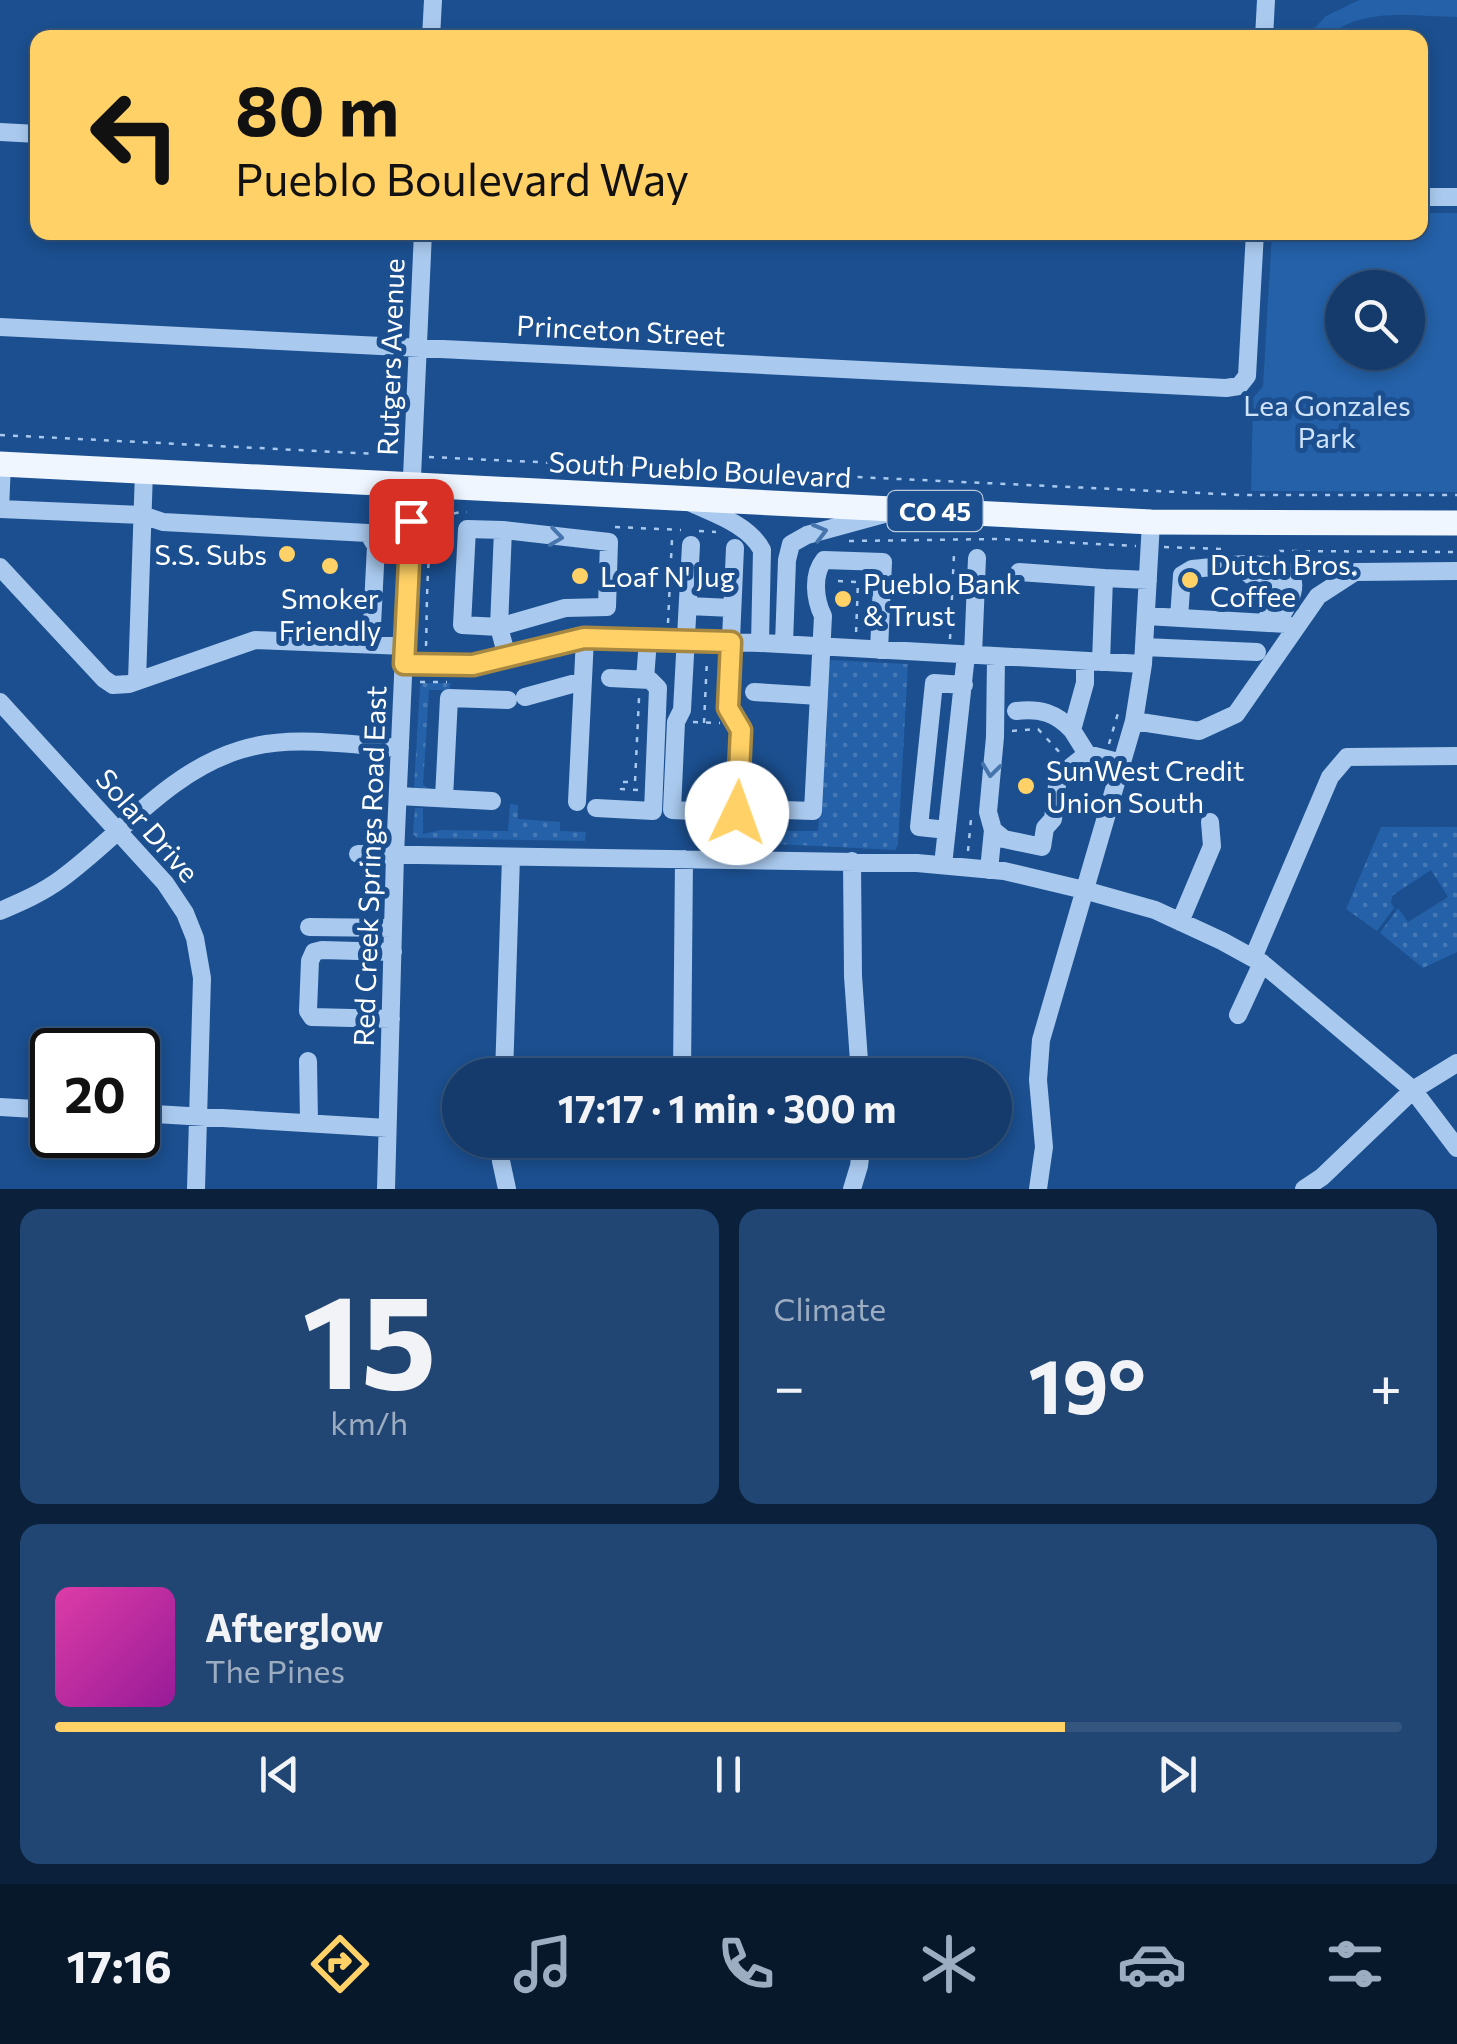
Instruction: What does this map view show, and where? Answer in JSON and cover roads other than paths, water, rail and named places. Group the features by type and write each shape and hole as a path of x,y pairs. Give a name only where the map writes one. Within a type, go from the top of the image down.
{"main road":[{"name":"South Pueblo Boulevard","path":"1,464 1151,522 1457,524"}],"street":[{"path":"431,30 433,0"},
{"path":"1264,30 1266,0"},
{"path":"0,132 30,134"},
{"path":"1428,197 1457,197"},
{"name":"Rutgers Avenue","path":"412,484 422,240"},
{"name":"Princeton Street","path":"0,327 1239,386 1247,376 1249,363 1255,240"},
{"path":"1,464 0,509 142,515 164,522 368,533 376,546 371,645"},
{"path":"137,682 144,471"},
{"name":"Red Creek Springs Road East","path":"386,1189 412,484"},
{"path":"679,497 735,524 757,541 762,550 760,643"},
{"path":"784,644 786,560 791,544 808,535 904,509"},
{"path":"1038,1189 1044,1147 1038,1061 1084,890 1104,758 1134,722 1144,656 1151,522"},
{"path":"467,529 503,530 611,535 606,607 565,608 499,627 462,625 467,529"},
{"path":"503,530 499,627 507,657"},
{"path":"691,546 672,810 737,813 740,724 728,708 731,540"},
{"path":"944,858 970,655 977,558"},
{"path":"749,860 752,809 813,812 823,616 816,602 821,562 883,562 879,650"},
{"path":"0,567 104,679 121,686 255,640 371,645 463,666 591,638 648,640 686,634 731,642 1093,661 1258,652"},
{"path":"1179,618 1182,576 1192,569 1216,567 1238,575 1273,578 1280,584 1280,597 1270,623"},
{"path":"1134,722 1199,731 1236,714 1318,596 1355,572 1457,571"},
{"path":"1019,572 1148,580"},
{"path":"1072,730 1093,661 1104,578"},
{"path":"577,802 583,682 599,606"},
{"path":"688,606 732,608"},
{"path":"1146,616 1298,624"},
{"path":"642,687 648,640"},
{"path":"990,862 992,830 988,812 996,657"},
{"path":"461,698 463,666"},
{"path":"596,808 653,811 659,693 655,682 642,687 610,678"},
{"path":"444,798 449,698 516,699 583,682"},
{"path":"946,830 919,827 934,683 964,685"},
{"path":"754,692 819,696"},
{"name":"Solar Drive","path":"0,704 165,883 196,938 202,978 196,1189"},
{"path":"1016,711 1055,715 1104,758"},
{"path":"0,910 36,896 62,879 182,778 240,750 272,743 306,742 400,748"},
{"path":"1238,1015 1330,777 1347,757 1457,756"},
{"path":"992,830 1004,839 1042,847 1045,828 1053,820 1058,777 1071,766 1104,758"},
{"path":"398,796 492,801"},
{"path":"1180,922 1212,846 1210,822"},
{"path":"358,854 852,861 944,858 990,862 1155,910 1258,961 1413,1090 1457,1148"},
{"path":"504,1058 510,857"},
{"path":"682,1058 684,858"},
{"path":"852,861 859,1058"},
{"path":"309,927 393,928"},
{"path":"391,1019 325,1019 312,1017 308,1011 310,961 314,952 392,952"},
{"path":"308,1062 309,1122"},
{"path":"1304,1189 1413,1090 1457,1063"},
{"path":"0,1107 30,1109"},
{"path":"160,1115 388,1128"},
{"path":"501,1158 507,1189"},
{"path":"852,1189 860,1158"}],"place":[{"name":"S.S. Subs","path":"287,554"},
{"name":"Smoker Friendly","path":"330,566"},
{"name":"Loaf N' Jug","path":"580,576"},
{"name":"Dutch Bros. Coffee","path":"1190,580"},
{"name":"Pueblo Bank & Trust","path":"843,599"},
{"name":"SunWest Credit Union South","path":"1026,786"}],"park label":[{"name":"Lea Gonzales Park","path":"1327,421"}]}
